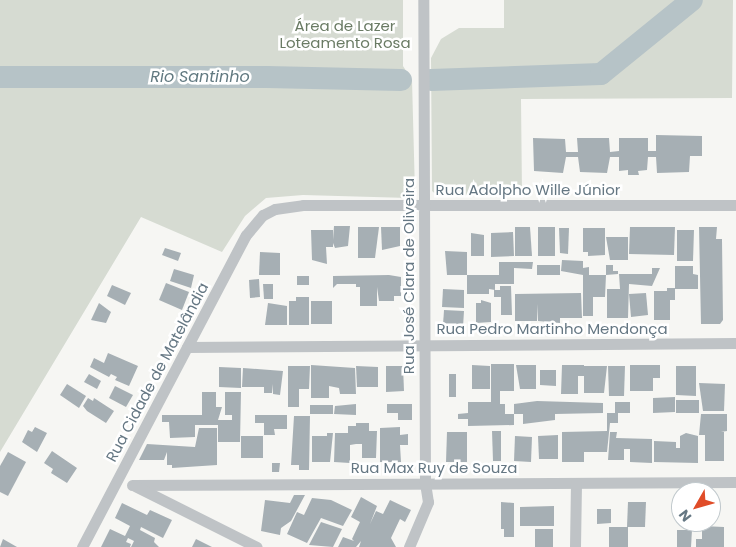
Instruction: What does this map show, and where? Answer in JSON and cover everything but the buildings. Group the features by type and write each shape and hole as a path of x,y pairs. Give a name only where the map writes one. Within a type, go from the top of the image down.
{"street":[{"name":"Rua José Clara de Oliveira","path":"409,547 426,512 423,0"},
{"name":"Rua Adolpho Wille Júnior","path":"263,215 290,205 736,206"},
{"name":"Rua Cidade de Matelândia","path":"82,547 246,235 263,215"},
{"name":"Rua Pedro Martinho Mendonça","path":"187,347 736,343"},
{"path":"118,478 257,547"},
{"name":"Rua Max Ruy de Souza","path":"132,485 736,482"},
{"path":"575,547 576,483"}],"green space":[{"name":"Área de Lazer Loteamento Rosa","path":"0,0 403,0 403,66 412,80 415,193 409,198 303,195 266,198 245,216 222,252 141,217 0,452"},
{"path":"504,0 733,0 732,98 521,99 522,194 438,196 432,191 431,58 441,39 459,28 504,28"}],"waterway":[{"name":"Rio Santinho","path":"431,80 601,74 692,0"},
{"name":"Rio Santinho","path":"0,77 267,77 401,80"}]}
